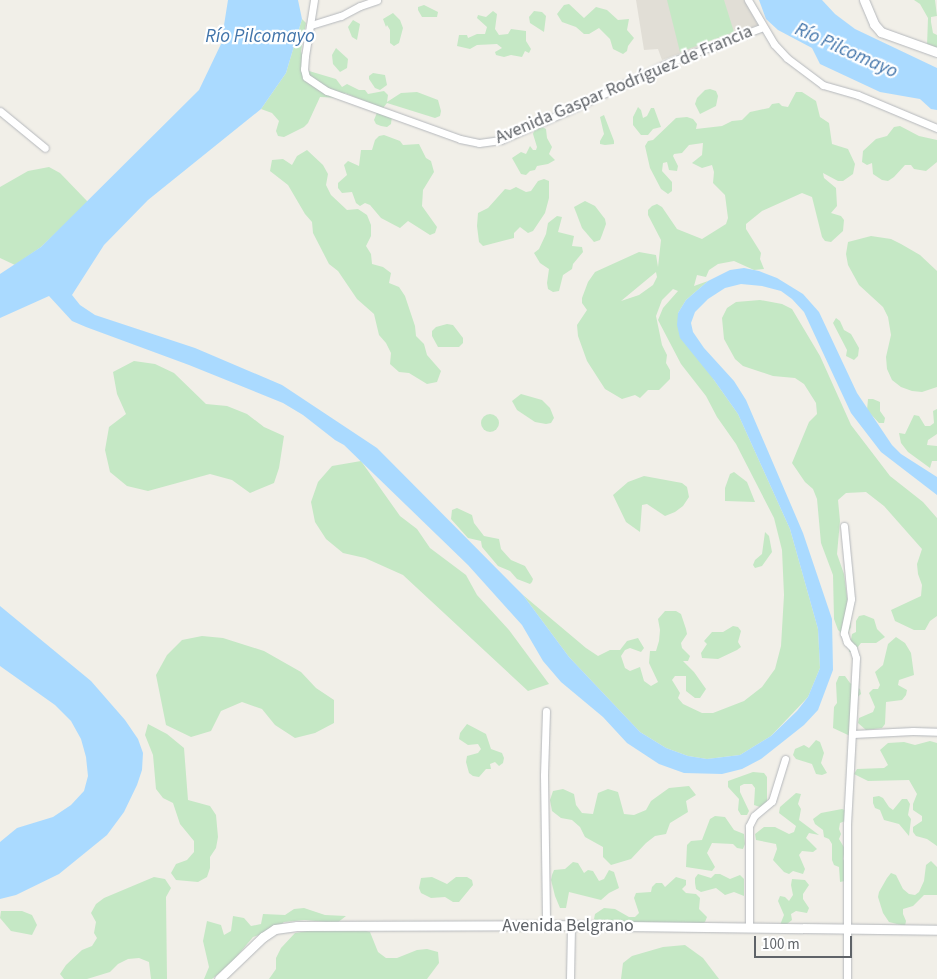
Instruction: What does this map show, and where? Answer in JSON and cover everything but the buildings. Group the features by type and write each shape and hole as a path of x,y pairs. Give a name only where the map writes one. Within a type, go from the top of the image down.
{"street":[{"name":"Avenida Gaspar Rodríguez de Francia","path":"314,0 304,69 306,77 327,91 460,139 480,143 501,140 572,109 670,62 763,26"},
{"path":"311,25 341,16 377,0"},
{"path":"748,0 763,26 787,58 823,85 858,95 937,128"},
{"path":"864,0 874,24 881,32 937,52"},
{"path":"0,111 45,148"},
{"path":"844,526 851,599 844,633 847,642 853,648 856,658 847,824 847,979"},
{"path":"546,711 544,775 546,925"},
{"path":"853,734 913,730 937,732"},
{"path":"749,928 749,826 754,816 772,801 785,759"},
{"name":"Avenida Belgrano","path":"220,979 263,937 275,929 287,927 546,925 937,930"},
{"path":"570,979 571,926"}],"shaded area":[{"path":"636,0 744,0 758,25 662,60 658,49 644,50"}],"green space":[{"path":"667,0 724,0 734,32 680,52"},
{"path":"914,0 935,0 937,16 931,17 931,22 933,33 937,35 937,50 927,46 928,18 920,4"},
{"path":"569,4 584,18 596,7 607,10 618,20 629,19 627,30 634,38 627,51 623,54 613,49 610,39 599,28 589,34 584,34 576,27 562,22 557,14 564,5"},
{"path":"424,5 438,12 437,17 422,17 418,7"},
{"path":"493,11 497,14 495,29 499,35 508,34 511,29 526,31 526,41 531,49 529,53 525,51 522,57 511,55 504,57 496,55 495,52 502,48 497,44 477,45 470,49 457,46 459,35 467,35 468,38 477,34 485,34 487,27 477,18 478,15 486,17"},
{"path":"534,11 542,12 546,16 544,32 530,23 529,17"},
{"path":"393,13 400,20 403,28 399,43 394,46 390,43 390,30 387,25 386,27 383,19"},
{"path":"302,19 306,23 301,51 306,68 309,71 336,79 342,87 347,84 359,90 365,90 368,94 384,91 388,95 387,102 401,93 417,92 438,100 441,111 440,116 435,118 387,103 383,108 392,116 391,124 387,127 381,126 376,124 374,120 378,110 376,106 345,93 342,98 320,97 308,123 304,127 284,137 278,136 276,131 279,121 272,113 261,109 286,73"},
{"path":"353,20 360,24 357,40 352,37 348,27"},
{"path":"336,48 348,59 347,68 340,72 333,64 332,55"},
{"path":"373,73 385,75 387,85 380,90 375,88 369,79 369,76"},
{"path":"705,90 716,91 718,96 716,106 700,114 695,104 697,98"},
{"path":"796,92 802,92 816,101 820,117 829,123 832,144 848,149 855,164 853,174 843,181 838,181 823,173 824,178 836,188 837,206 831,213 841,216 844,220 843,231 831,242 825,241 822,237 812,197 802,193 762,211 746,224 746,229 761,253 760,259 764,269 754,270 734,261 718,264 709,270 706,277 697,275 694,286 708,281 686,300 678,313 714,380 738,414 790,529 818,629 820,668 808,697 771,736 740,755 707,759 688,756 666,748 640,732 569,657 523,595 598,656 610,650 620,650 627,641 638,638 644,648 641,652 630,648 625,650 621,656 625,668 630,671 640,667 644,681 651,686 658,682 649,663 650,651 656,651 659,641 658,619 665,611 676,611 681,614 687,634 681,643 682,648 690,656 688,661 683,661 694,672 706,689 700,698 695,698 686,691 686,676 675,676 672,680 680,693 678,698 683,704 702,713 713,713 744,701 762,687 775,669 781,646 784,595 782,550 774,518 736,444 717,417 706,396 681,364 658,320 663,308 678,291 673,289 662,300 656,316 662,345 667,355 666,363 670,370 670,379 659,390 648,390 640,398 635,395 622,399 605,389 587,361 578,336 577,325 587,310 582,303 582,298 588,282 595,272 639,252 656,255 658,267 661,240 648,215 648,210 652,206 657,204 662,207 677,229 702,239 726,224 728,218 725,195 713,183 714,172 712,165 702,168 692,163 702,155 703,143 689,145 682,153 674,154 673,156 678,166 677,171 669,170 667,162 663,163 662,171 672,182 672,191 668,194 661,189 650,168 645,146 648,141 653,140 676,118 687,117 693,119 697,124 696,129 722,126 732,121 742,120 750,112 769,108 772,104 779,103 782,106 788,107","holes":["656,272 657,277 653,285 639,295 621,301"]},
{"path":"638,107 643,118 647,116 651,108 654,108 661,127 653,129 648,135 641,135 633,125 633,117"},
{"path":"604,115 614,144 600,144 604,134 600,117"},
{"path":"541,126 546,129 547,138 552,147 549,154 555,160 548,164 537,166 535,170 530,171 526,175 521,174 512,158 521,152 526,154 530,146 533,150 536,150 537,147 533,134 535,128"},
{"path":"900,126 919,136 937,140 937,162 926,171 914,169 911,165 905,165 888,181 882,180 873,174 872,163 867,165 862,162 863,151 876,139 887,136 894,127"},
{"path":"384,135 400,141 403,145 419,144 426,158 431,161 434,172 423,190 422,206 437,227 435,233 430,235 408,221 400,228 381,218 370,205 365,203 360,206 356,203 352,192 342,193 338,188 338,183 347,175 344,165 348,161 359,166 361,150 372,150 375,140 379,136"},
{"path":"307,150 323,165 328,174 326,185 331,195 347,210 358,209 367,215 371,225 371,236 366,246 371,254 372,264 383,267 391,273 389,283 399,287 405,296 415,326 416,336 424,344 427,355 441,371 437,382 427,384 409,373 399,372 390,364 391,353 379,335 374,314 357,299 338,271 329,264 313,233 312,222 305,214 288,185 270,171 272,160 283,159 292,165 297,156"},
{"path":"49,167 60,173 88,202 41,247 15,265 0,258 0,187 28,171"},
{"path":"544,179 549,181 549,198 545,213 533,231 528,233 520,227 514,233 514,238 483,246 479,242 478,213 488,208 505,189 510,190 516,187 526,192 531,191 538,181"},
{"path":"585,201 595,206 605,219 606,224 600,240 594,242 582,228 574,207"},
{"path":"557,216 562,217 558,232 574,236 572,246 582,247 583,252 573,264 572,269 563,275 559,291 553,292 548,289 549,269 540,263 534,253 539,249 546,234 548,223"},
{"path":"871,236 891,239 901,244 920,255 937,271 937,387 922,392 912,391 901,387 892,380 887,369 886,357 891,335 888,317 883,307 859,285 848,265 846,254 848,242"},
{"path":"760,300 782,304 792,309 820,356 851,425 890,476 923,502 937,518 937,616 930,621 925,630 914,630 895,621 891,610 921,596 922,585 917,564 922,549 884,506 866,492 846,493 838,500 840,521 837,554 844,574 851,627 846,637 838,630 834,619 833,575 821,543 817,499 813,489 805,482 792,463 809,422 817,414 816,403 804,384 795,378 773,376 743,366 735,359 724,339 722,318 727,308 736,302"},
{"path":"836,318 840,321 844,330 851,334 859,348 858,356 854,360 846,356 847,350 833,323"},
{"path":"447,324 453,325 463,338 463,343 459,347 438,347 432,336 432,331 436,327"},
{"path":"134,361 155,364 174,373 206,404 227,406 247,414 264,427 284,436 279,468 274,483 250,493 232,480 210,474 148,491 127,486 110,472 105,450 109,427 126,414 117,394 113,372"},
{"path":"521,394 542,400 550,408 554,418 551,423 535,422 517,410 512,401"},
{"path":"868,399 880,402 880,411 885,418 884,423 879,423 867,410"},
{"path":"937,409 937,434 928,440 927,445 937,446 937,461 932,461 930,468 908,452 901,443 899,433 905,434 914,415 919,416 925,426 930,426 934,423 933,411"},
{"path":"490,414 496,417 499,423 496,429 490,432 484,429 481,423 484,417"},
{"path":"361,461 400,516 417,529 430,548 466,575 477,595 509,630 549,684 528,691 403,575 365,558 343,553 326,539 315,522 311,502 318,482 332,466"},
{"path":"734,472 747,482 755,502 725,501 725,488 730,474"},
{"path":"644,476 682,483 687,487 689,497 683,506 665,516 647,504 642,505 640,532 626,522 613,495 628,482"},
{"path":"457,508 472,515 474,523 484,536 499,539 501,549 511,560 525,566 533,579 530,584 517,579 510,571 498,566 482,547 481,541 468,538 451,519 452,510"},
{"path":"765,532 769,536 772,552 762,566 755,568 753,565 755,560 762,554"},
{"path":"864,615 874,619 877,629 885,637 876,643 861,643 854,652 849,652 852,634 856,632 856,621 859,616"},
{"path":"733,626 738,627 741,631 738,642 741,647 718,659 702,658 701,653 707,644 704,641 712,632 723,632"},
{"path":"202,636 223,638 264,651 301,672 316,688 334,700 334,723 315,733 295,738 275,725 262,709 242,702 221,711 211,731 191,737 166,725 156,675 167,655 182,640"},
{"path":"896,637 905,643 911,653 914,675 899,680 898,685 907,690 906,695 902,700 886,702 885,724 882,728 866,730 858,723 859,718 873,712 875,707 869,693 873,689 878,689 880,685 875,672 883,665 888,644"},
{"path":"839,676 845,676 850,683 860,689 861,694 854,700 853,734 848,735 833,728 834,707 837,703 836,683"},
{"path":"148,724 167,734 184,748 188,800 210,806 216,815 218,837 216,848 210,857 210,868 207,877 198,882 176,880 171,873 176,864 187,860 194,852 194,841 180,824 173,803 163,798 156,789 153,755 145,735"},
{"path":"467,724 486,734 491,749 502,753 504,758 503,763 499,766 495,762 490,764 491,769 486,769 479,777 469,773 466,762 467,756 478,753 481,749 478,744 468,745 459,739 460,733"},
{"path":"816,740 820,742 824,753 821,763 827,773 822,775 816,774 812,764 796,759 793,755 795,749 804,745 809,748"},
{"path":"930,741 937,743 937,846 927,839 916,836 913,832 913,827 922,821 922,816 913,810 917,794 909,780 868,781 854,774 857,769 884,768 888,765 880,750 888,743 904,742 915,745"},
{"path":"753,772 764,773 767,777 767,804 763,808 754,805 755,788 752,784 744,784 740,786 740,792 749,811 747,815 741,815 738,810 739,799 728,787 728,781"},
{"path":"689,786 696,795 686,801 688,812 670,823 666,834 655,836 631,859 611,865 603,857 603,847 585,837 580,827 572,820 561,818 552,811 550,800 553,791 563,789 574,794 576,805 582,813 593,814 598,793 608,789 618,792 624,814 634,815 646,810 651,801 669,788"},
{"path":"796,793 801,794 798,804 801,809 799,820 819,835 809,833 806,838 817,849 813,852 802,851 799,855 805,869 803,874 793,871 789,874 784,872 773,860 777,849 776,844 756,840 755,834 764,827 775,827 789,834 794,832 796,826 779,813 780,807"},
{"path":"879,796 893,810 902,799 907,799 910,804 908,815 911,819 909,836 899,824 884,820 880,810 875,808 873,797"},
{"path":"842,809 847,811 845,821 840,823 839,829 841,834 839,839 845,849 843,859 846,864 845,881 840,882 839,867 834,865 832,860 832,844 829,839 824,837 823,830 815,824 813,819 821,813"},
{"path":"715,816 725,817 734,830 744,834 745,844 743,849 737,848 733,844 712,843 707,853 715,867 712,871 686,867 687,845 691,841 702,840 710,819"},
{"path":"931,861 937,867 937,895 924,895 913,906 903,909 906,921 905,926 889,922 883,913 878,897 887,878 891,873 896,875 903,889 909,894 915,895 919,892 924,881 926,865"},
{"path":"573,862 578,863 584,873 588,870 593,871 599,881 604,879 609,870 614,872 619,888 601,900 569,892 566,908 560,908 551,880 552,875 554,870 565,869"},
{"path":"698,874 711,878 715,874 720,874 730,879 740,875 744,879 744,896 734,892 725,895 716,888 701,892 696,889 695,883 695,878"},
{"path":"154,877 165,879 171,888 166,897 167,979 151,979 149,962 139,958 128,959 118,964 110,972 87,979 64,979 60,974 66,965 82,950 92,946 97,938 94,933 96,922 91,913 96,904 104,898"},
{"path":"432,877 447,884 456,877 467,877 472,880 473,885 459,902 453,902 445,897 431,898 421,893 419,888 421,878"},
{"path":"676,877 686,880 686,885 682,889 686,893 696,894 700,898 699,909 707,917 705,922 700,924 598,922 594,919 595,914 604,908 615,909 629,917 635,917 639,913 634,898 636,893 651,892 652,887 656,883 662,883 665,887"},
{"path":"792,879 805,880 809,885 803,894 803,899 809,908 807,913 796,911 791,914 792,920 787,924 780,925 784,915 778,901 780,896 785,897 789,901 793,895"},
{"path":"304,908 325,915 346,916 337,923 305,920 284,922 275,929 253,937 232,962 212,979 204,979 209,967 203,941 207,921 221,925 224,935 231,931 233,916 244,918 251,926 261,924 263,914 285,915 294,909"},
{"path":"1,911 22,911 32,915 37,925 32,935 11,931 0,918"},
{"path":"326,928 359,929 370,932 378,952 386,958 397,958 417,950 427,949 438,952 439,963 427,979 269,979 276,969 276,958 281,948 295,933"},
{"path":"685,945 703,958 719,979 621,979 623,963 632,956 663,947"}],"water":[{"name":"Río Pilcomayo","path":"228,0 298,0 302,19 286,73 261,109 148,200 104,245 72,295 80,305 95,315 195,348 282,385 377,448 523,595 569,657 640,732 666,748 688,756 707,759 740,755 771,736 797,711 808,697 820,668 818,629 790,529 738,414 714,380 680,338 677,325 678,313 686,300 708,281 730,270 744,268 777,278 803,294 819,312 857,393 892,445 901,454 937,477 937,495 881,452 851,413 804,312 792,299 781,291 762,286 741,284 725,288 708,299 695,312 691,323 693,332 704,348 734,381 746,400 803,533 832,619 833,670 818,710 804,725 761,759 742,769 722,774 684,773 659,764 627,743 603,717 561,682 543,661 522,625 468,565 344,445 283,403 72,321 49,296 0,318 0,274 41,247 199,90 221,44"},
{"name":"Río Pilcomayo","path":"759,0 822,0 835,14 855,29 937,68 937,110 931,109 920,99 880,92 820,64 812,48 778,30 766,19"},
{"path":"0,606 91,681 125,720 138,739 143,753 142,770 137,785 124,812 107,835 59,874 16,895 0,899 0,842 17,828 53,817 71,805 84,791 88,776 86,757 81,739 71,721 55,705 0,666"}]}
